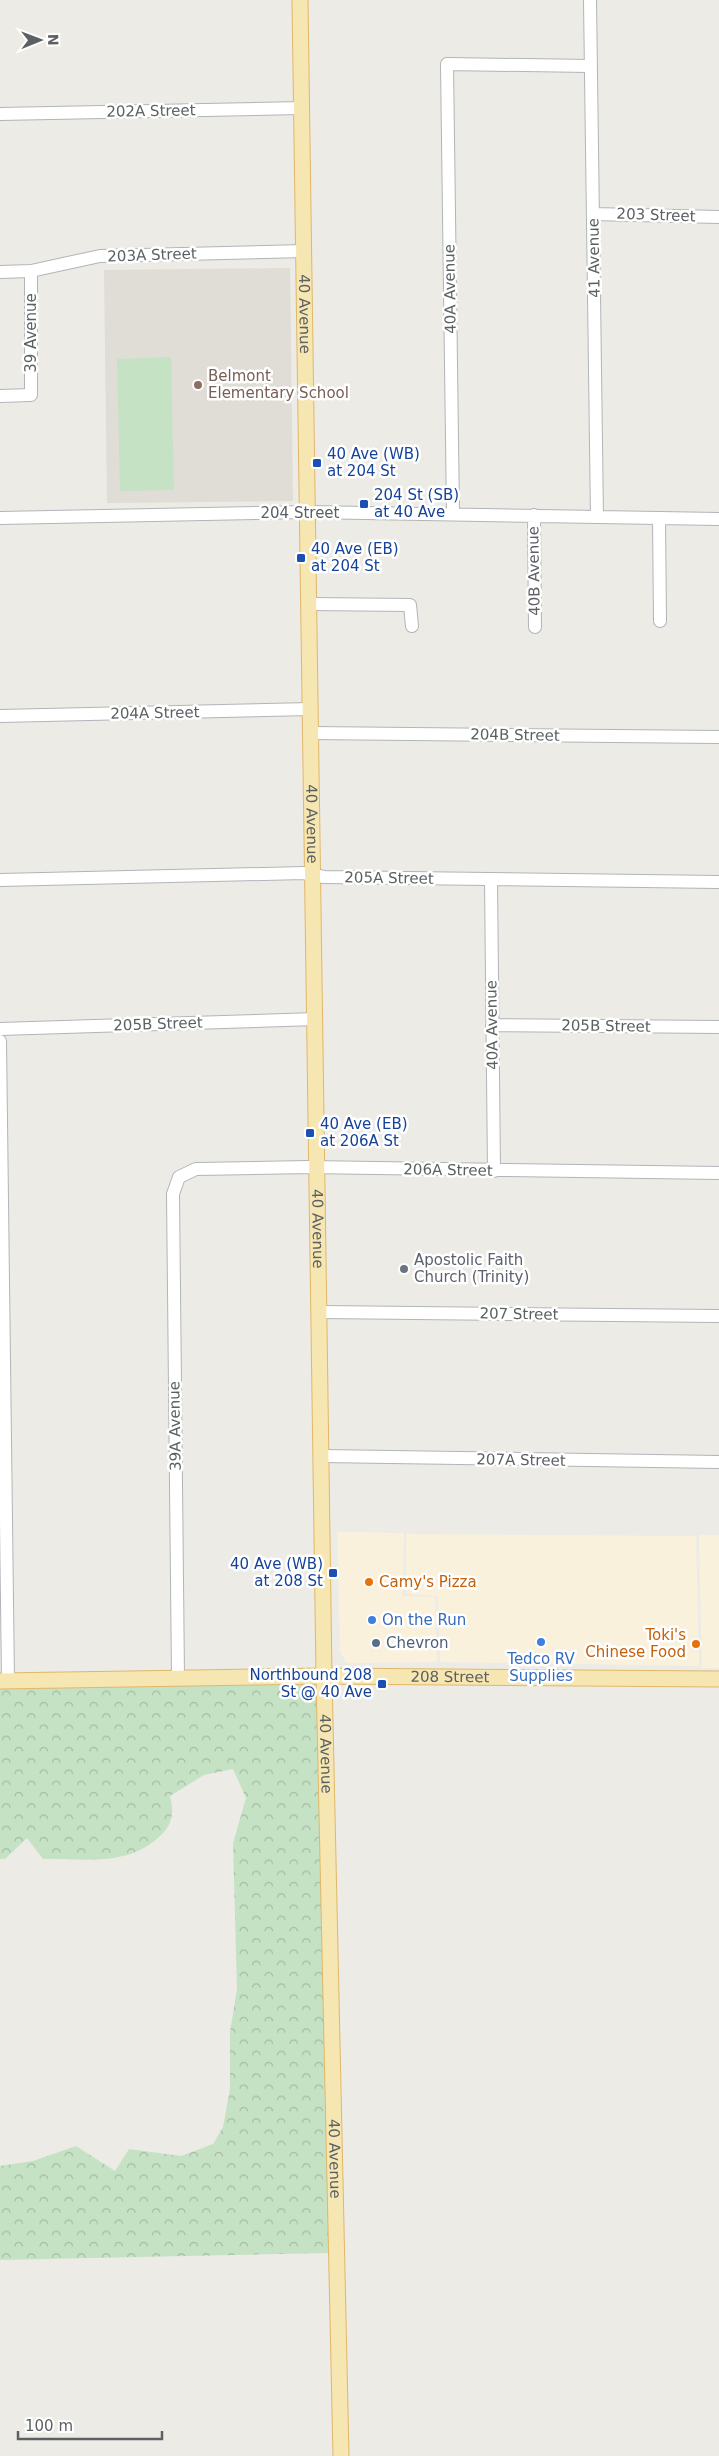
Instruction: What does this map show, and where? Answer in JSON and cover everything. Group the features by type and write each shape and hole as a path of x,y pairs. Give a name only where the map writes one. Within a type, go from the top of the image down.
{"main road":[{"name":"40 Avenue","path":"300,0 312,732 324,1676 341,2456"},
{"name":"208 Street","path":"4,1681 324,1676 719,1678"}],"street":[{"name":"41 Avenue","path":"590,0 597,517"},
{"name":"40A Avenue","path":"453,514 446,64 590,66"},
{"name":"202A Street","path":"0,114 302,108"},
{"name":"203 Street","path":"594,214 719,217"},
{"name":"203A Street","path":"0,272 31,271 100,256 304,251"},
{"name":"39 Avenue","path":"0,396 31,395 31,271"},
{"name":"204 Street","path":"0,518 308,512 719,519"},
{"name":"40B Avenue","path":"534,515 535,627"},
{"path":"659,518 660,621"},
{"path":"310,604 410,605 412,626"},
{"name":"204A Street","path":"0,716 311,710"},
{"name":"204B Street","path":"312,732 719,737"},
{"name":"205A Street","path":"0,880 302,873 314,877 719,882"},
{"name":"40A Avenue","path":"492,880 494,1170"},
{"name":"205B Street","path":"0,1029 316,1019"},
{"name":"205B Street","path":"492,1024 719,1027"},
{"path":"0,1041 4,1681"},
{"name":"206A Street","path":"179,1177 196,1169 318,1168 719,1173"},
{"name":"39A Avenue","path":"178,1677 173,1194 179,1177"},
{"name":"207 Street","path":"320,1312 719,1316"},
{"name":"207A Street","path":"322,1456 719,1462"}],"shaded area":[{"name":"Belmont Elementary School","path":"290,268 293,501 107,503 104,270"},
{"path":"337,1532 404,1533 403,1596 435,1597 437,1662 347,1663 340,1652"},
{"path":"406,1534 696,1536 699,1666 440,1662 438,1596 406,1594"},
{"path":"699,1535 719,1535 719,1668 702,1668"}],"green space":[{"path":"171,357 174,490 120,491 117,359"},
{"path":"319,1681 329,2253 0,2260 0,2166 33,2161 76,2146 115,2171 129,2149 181,2156 213,2144 223,2127 230,2089 230,2032 237,1989 233,1843 246,1798 233,1769 204,1775 170,1796 172,1812 166,1830 149,1845 135,1852 121,1857 106,1859 43,1859 27,1838 5,1859 0,1859 0,1689"}],"place":[{"name":"Belmont Elementary School","path":"198,385"},
{"name":"40 Ave (WB) at 204 St","path":"317,463"},
{"name":"204 St (SB) at 40 Ave","path":"364,504"},
{"name":"40 Ave (EB) at 204 St","path":"301,558"},
{"name":"40 Ave (EB) at 206A St","path":"310,1133"},
{"name":"Apostolic Faith Church (Trinity)","path":"404,1269"},
{"name":"40 Ave (WB) at 208 St","path":"333,1573"},
{"name":"Camy's Pizza","path":"369,1582"},
{"name":"On the Run","path":"372,1620"},
{"name":"Tedco RV Supplies","path":"541,1642"},
{"name":"Chevron","path":"376,1643"},
{"name":"Toki's Chinese Food","path":"696,1644"},
{"name":"Northbound 208 St @ 40 Ave","path":"382,1684"}]}
